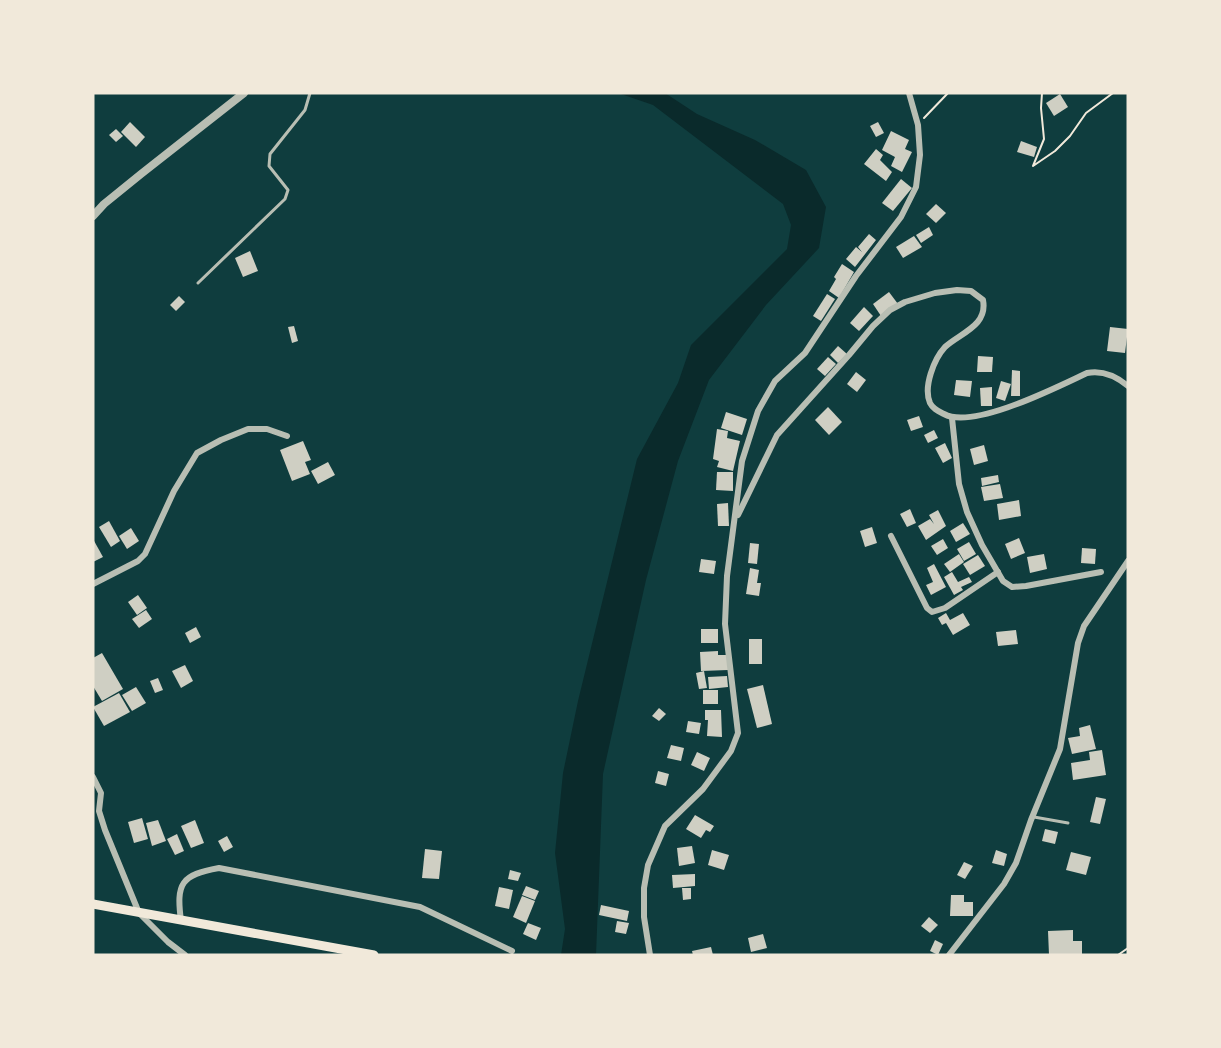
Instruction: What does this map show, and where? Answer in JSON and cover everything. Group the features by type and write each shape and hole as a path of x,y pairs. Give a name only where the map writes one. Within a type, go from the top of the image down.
{"main road":[{"path":"93,904 374,955"}],"street":[{"path":"93,216 141,174 244,93"},
{"path":"650,955 644,916 644,888 648,865 664,826 703,789 731,751 738,733 725,624 727,576 736,521 742,460 758,411 775,381 805,353 856,276 901,217 916,187 920,155 918,125 909,93"},
{"path":"736,521 777,435 873,326 890,310 905,302 935,293 957,290 971,291 983,300 982,316 977,323 945,347 939,356 928,386 930,402 934,409 951,418 961,418 1010,407 1097,371 1119,378 1128,386"},
{"path":"951,418 959,484 967,512 1003,581 1012,587 1026,586 1101,572"},
{"path":"93,584 138,561 145,554 174,491 197,453 248,429 259,428 287,436"},
{"path":"891,536 927,608 932,612 945,608 998,572"},
{"path":"949,955 1005,884 1016,863 1060,749 1081,634 1084,626 1128,561"},
{"path":"93,777 100,793 99,811 105,830 139,913 168,942 185,955"},
{"path":"181,921 177,897 184,882 198,872 219,868 420,907 512,951"}],"lane":[{"path":"198,283 285,199 288,190 269,166 270,154 305,110 310,93"},
{"path":"1032,817 1068,823"}],"path":[{"path":"918,125 948,93"},
{"path":"1042,93 1044,139 1033,166 1055,151 1070,136 1086,113 1113,93"},
{"path":"1118,955 1128,948"}],"water":[{"path":"618,93 665,93 697,114 755,140 806,170 826,207 819,248 766,305 709,380 678,461 646,580 603,774 596,955 561,955 565,929 555,853 563,773 578,701 637,459 678,383 691,345 787,249 791,225 783,204 653,105"}],"building":[{"path":"1060,94 1068,107 1054,116 1046,103"},
{"path":"130,122 145,137 136,147 121,132"},
{"path":"878,122 884,133 876,137 870,126"},
{"path":"116,129 123,136 116,142 109,135"},
{"path":"891,131 909,140 905,149 912,152 902,172 891,166 895,157 882,150"},
{"path":"1021,141 1037,147 1034,157 1017,152"},
{"path":"876,149 883,155 880,160 892,172 886,181 864,164"},
{"path":"901,179 912,188 893,211 882,203"},
{"path":"936,204 946,213 936,223 926,214"},
{"path":"929,227 933,235 921,243 916,235"},
{"path":"869,234 876,240 855,267 846,259 856,247 862,252 858,247"},
{"path":"914,236 922,247 903,258 896,247"},
{"path":"250,251 258,271 243,277 235,258"},
{"path":"842,264 854,272 839,298 829,291"},
{"path":"889,292 898,304 881,316 873,304"},
{"path":"827,294 835,299 821,321 813,316"},
{"path":"179,296 185,302 176,311 170,305"},
{"path":"864,307 873,316 859,331 850,323"},
{"path":"294,326 298,341 292,343 288,327"},
{"path":"1110,327 1128,329 1125,353 1107,351"},
{"path":"838,346 847,354 838,363 830,355"},
{"path":"978,356 993,357 992,372 977,372"},
{"path":"828,357 836,364 825,376 817,369"},
{"path":"1012,370 1020,371 1020,396 1011,396"},
{"path":"856,372 866,380 857,392 847,384"},
{"path":"956,380 972,381 970,397 954,395"},
{"path":"1001,381 1011,384 1005,401 996,398"},
{"path":"992,387 992,406 981,406 980,388"},
{"path":"828,407 842,422 829,435 815,420"},
{"path":"726,412 747,419 742,435 721,428"},
{"path":"919,416 923,427 911,431 907,420"},
{"path":"717,429 728,431 727,438 740,441 733,471 717,467 719,461 713,459"},
{"path":"934,430 938,438 928,443 924,435"},
{"path":"303,441 311,460 305,462 310,474 292,481 280,450"},
{"path":"945,443 952,458 943,463 935,448"},
{"path":"984,445 988,461 974,465 970,449"},
{"path":"328,462 335,475 318,484 311,471"},
{"path":"717,472 733,472 733,491 716,490"},
{"path":"998,475 999,482 982,486 981,478"},
{"path":"1000,484 1003,498 984,501 981,487"},
{"path":"1019,500 1021,516 999,520 997,504"},
{"path":"728,503 729,526 718,526 717,504"},
{"path":"910,509 916,523 907,527 900,514"},
{"path":"938,510 946,526 926,540 918,526 930,519 934,524 929,515"},
{"path":"109,521 120,541 111,547 99,527"},
{"path":"963,523 970,534 956,542 950,531"},
{"path":"872,527 877,543 865,547 860,531"},
{"path":"131,528 139,541 127,549 119,536"},
{"path":"1019,538 1025,553 1011,559 1005,544"},
{"path":"93,539 103,557 93,562"},
{"path":"943,539 948,548 937,555 931,546"},
{"path":"969,542 976,554 964,561 957,549"},
{"path":"750,543 759,544 757,564 748,563"},
{"path":"1082,548 1096,549 1095,564 1081,563"},
{"path":"959,554 964,562 950,572 944,564"},
{"path":"1044,554 1047,569 1030,573 1027,557"},
{"path":"978,555 985,566 970,575 963,564"},
{"path":"701,559 716,561 714,574 699,572"},
{"path":"934,564 946,587 931,595 926,585 933,582 927,568"},
{"path":"750,568 759,570 757,583 761,583 759,596 746,594"},
{"path":"952,572 958,582 969,577 972,582 961,587 963,590 954,595 944,577"},
{"path":"138,595 147,608 137,615 128,602"},
{"path":"146,610 152,619 139,628 132,619"},
{"path":"946,613 950,620 963,613 970,625 953,635 946,623 942,625 938,618"},
{"path":"196,627 201,637 190,643 185,633"},
{"path":"701,629 718,629 718,643 701,643"},
{"path":"1016,630 1018,644 998,646 996,632"},
{"path":"749,639 762,639 762,664 749,664"},
{"path":"718,651 718,655 728,655 728,670 701,671 700,652"},
{"path":"102,653 123,689 102,701 93,686 93,658"},
{"path":"185,665 193,681 181,688 172,671"},
{"path":"704,671 707,688 699,689 696,673"},
{"path":"727,676 728,687 709,689 708,677"},
{"path":"158,678 163,690 155,693 150,681"},
{"path":"763,685 772,724 757,728 747,689"},
{"path":"136,687 146,703 132,711 122,695"},
{"path":"703,690 718,690 718,704 703,704"},
{"path":"119,693 130,712 104,726 93,707"},
{"path":"659,708 666,714 659,721 652,716"},
{"path":"705,710 721,710 722,737 707,736 708,720 705,720"},
{"path":"688,721 701,723 699,734 686,732"},
{"path":"1090,725 1096,749 1072,754 1068,738 1080,736 1079,728"},
{"path":"671,745 684,748 681,761 667,758"},
{"path":"1102,750 1106,775 1073,780 1071,763 1090,760 1089,752"},
{"path":"697,752 710,758 704,771 691,765"},
{"path":"658,771 669,774 666,786 655,783"},
{"path":"1096,797 1106,799 1100,824 1090,822"},
{"path":"695,815 714,826 710,832 706,830 701,838 686,829"},
{"path":"142,818 148,839 134,843 128,822"},
{"path":"158,820 166,841 152,846 146,823"},
{"path":"195,820 204,843 191,848 181,826"},
{"path":"1045,829 1058,832 1055,844 1042,841"},
{"path":"177,834 184,851 175,855 167,839"},
{"path":"227,836 233,847 224,852 218,841"},
{"path":"692,846 695,863 679,866 677,848"},
{"path":"425,849 442,851 439,879 422,878"},
{"path":"712,850 729,855 724,870 708,865"},
{"path":"996,850 1007,854 1004,866 992,863"},
{"path":"1071,852 1091,857 1086,875 1066,870"},
{"path":"964,862 973,866 965,879 957,875"},
{"path":"510,870 521,873 518,881 508,879"},
{"path":"695,874 695,886 673,888 672,875"},
{"path":"526,886 539,891 535,900 522,895"},
{"path":"499,887 513,890 509,909 495,906"},
{"path":"682,888 691,888 691,899 683,900"},
{"path":"951,895 964,895 964,902 973,902 973,916 950,916"},
{"path":"522,896 535,901 526,923 513,917"},
{"path":"601,905 629,911 627,921 599,915"},
{"path":"929,917 938,925 930,933 921,926"},
{"path":"617,921 629,923 626,934 615,932"},
{"path":"528,923 541,928 536,940 523,934"},
{"path":"1073,930 1073,941 1082,941 1082,955 1049,955 1048,931"},
{"path":"763,934 767,948 751,952 748,938"},
{"path":"935,940 943,944 938,955 930,951"},
{"path":"711,947 713,955 693,955 692,951"}]}
